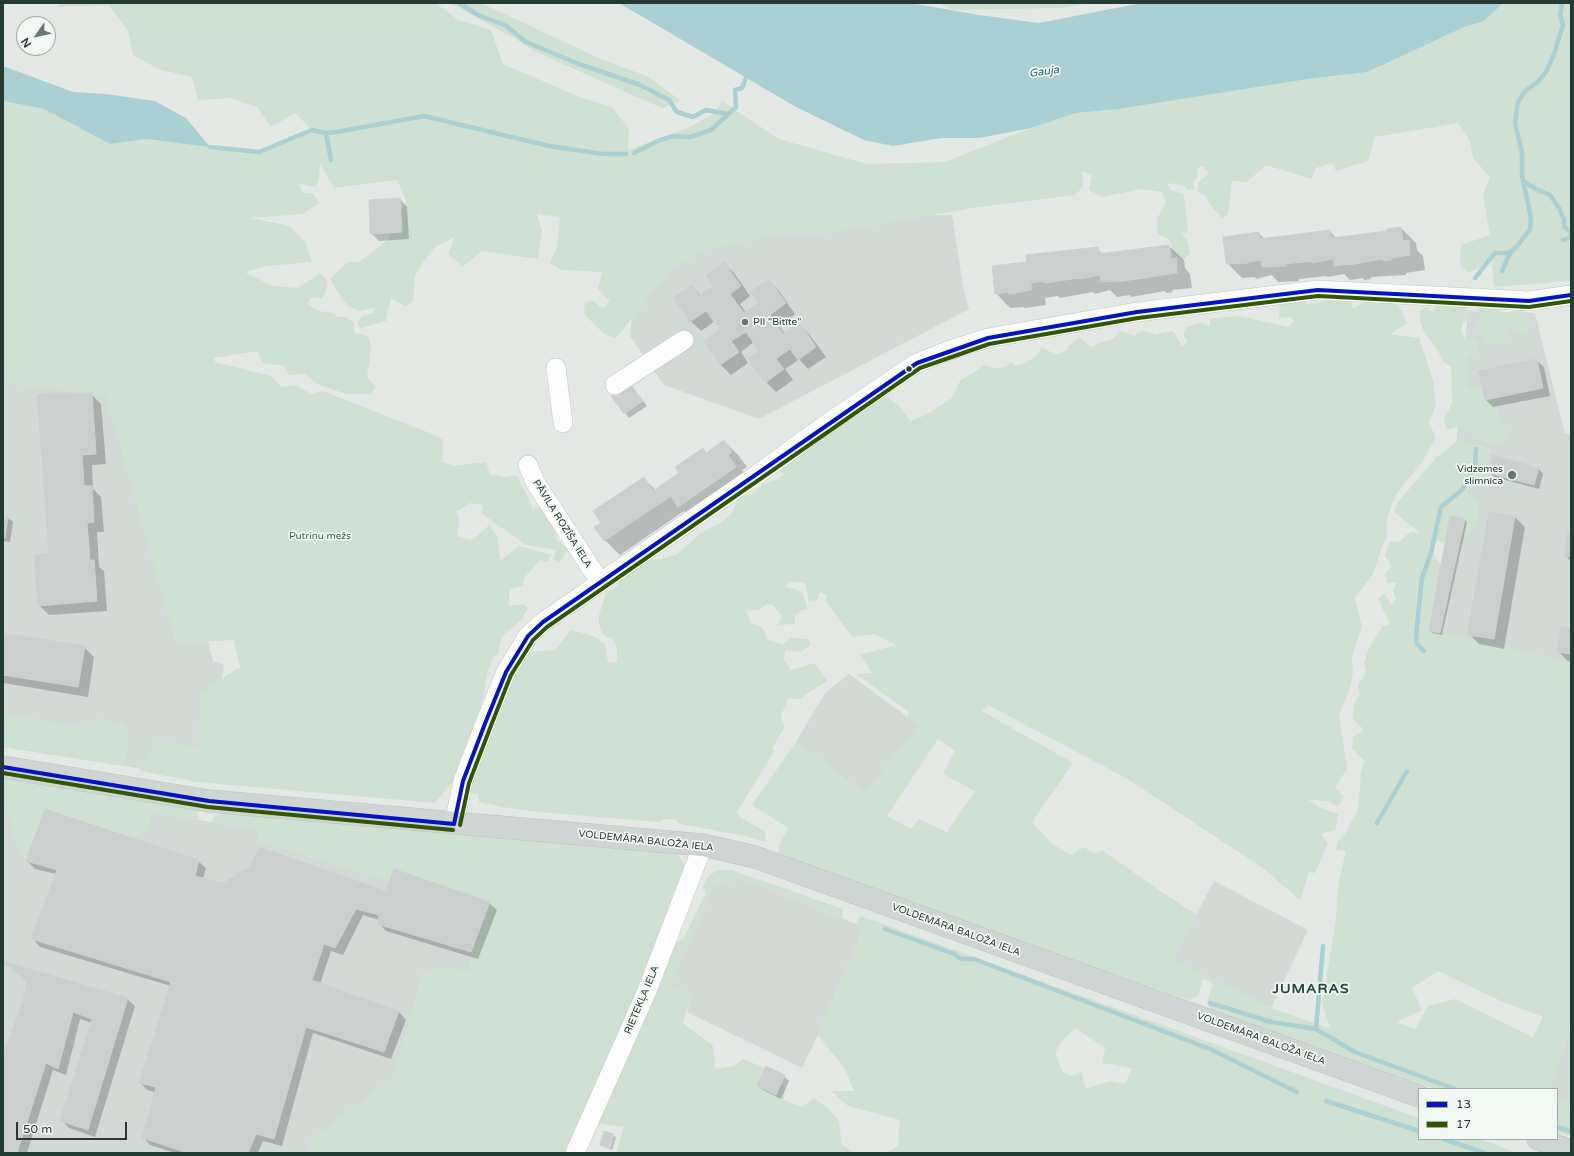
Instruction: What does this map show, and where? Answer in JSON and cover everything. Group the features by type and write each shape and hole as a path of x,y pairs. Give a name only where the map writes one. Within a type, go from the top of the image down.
{"main road":[{"name":"VOLDEMĀRA BALOŽA IELA","path":"3,767 209,801 703,845 755,857 1418,1096"},
{"path":"1541,1140 1571,1151"}],"street":[{"path":"454,824 463,781 506,672 528,636 543,622 758,474 828,423 917,363 988,338 1136,312 1318,290 1529,301 1571,295"},
{"path":"615,385 684,340"},
{"path":"556,368 563,423"},
{"name":"PĀVILA ROZĪŠA IELA","path":"528,465 534,482 600,582"},
{"name":"RIETEKĻA IELA","path":"575,1153 646,991 703,845"}],"shaded area":[{"path":"952,215 963,286 969,309 759,419 664,385 630,336 634,300 688,218"},
{"name":"Vidzemes slimnīca","path":"1468,311 1535,313 1565,434 1571,433 1571,663 1429,631 1450,516"},
{"path":"3,369 138,372 213,661 224,665 220,692 238,784 3,747"},
{"path":"849,674 920,726 864,794 796,742 825,693"},
{"path":"3,788 346,844 658,857 550,1153 3,1153"},
{"path":"740,878 864,927 818,1035 802,1068 687,1012 690,997 670,984 714,886"},
{"path":"1214,881 1308,930 1271,1008 1172,960"},
{"path":"1571,1028 1571,1105 1558,1099 1558,1088 1548,1088"}],"green space":[{"name":"Putriņu mežs","path":"59,3 436,3 458,20 491,30 503,64 580,97 612,107 629,129 628,150 688,128 715,113 722,101 779,139 867,164 945,162 1031,128 1076,113 1119,109 1308,79 1344,75 1464,27 1484,21 1499,5 1504,3 1571,3 1571,281 1494,287 1492,262 1468,273 1460,265 1461,245 1490,235 1483,194 1490,177 1473,158 1470,141 1458,123 1375,137 1368,161 1336,171 1332,163 1316,168 1311,179 1266,165 1247,182 1232,181 1228,215 1222,218 1210,205 1206,196 1197,191 1199,182 1209,173 1203,166 1197,169 1198,176 1193,182 1194,190 1188,190 1183,185 1167,183 1171,190 1184,195 1188,232 1182,233 1188,243 1190,253 1183,260 1173,254 1170,240 1158,234 1157,219 1166,202 1162,192 1141,189 1102,197 1089,190 1092,175 1082,171 1083,187 1075,195 979,207 821,234 781,234 702,250 669,272 616,338 603,333 585,315 584,304 592,300 603,309 610,301 598,289 602,272 561,270 550,263 557,247 560,217 537,214 542,231 538,259 482,251 463,266 448,254 455,237 435,247 423,262 415,276 413,302 405,306 391,298 386,321 361,328 357,324 362,316 373,313 375,308 359,311 350,307 343,301 330,279 348,262 359,262 388,240 406,201 397,180 334,188 320,164 319,178 316,187 299,184 303,193 313,193 319,203 302,214 250,218 290,226 305,242 312,262 267,266 245,272 272,286 298,288 320,273 327,280 326,293 321,298 312,297 307,303 319,311 333,313 338,317 346,317 354,323 354,333 368,336 371,349 367,377 376,387 371,394 346,394 319,385 305,374 289,375 284,366 263,363 257,351 214,358 215,362 271,376 281,387 296,385 311,394 323,391 435,435 443,440 442,461 454,466 486,462 490,474 505,477 517,475 533,509 544,504 557,540 568,549 559,563 553,558 557,550 526,545 481,513 483,505 469,503 456,512 459,519 457,537 473,540 489,525 498,538 500,561 519,546 552,555 547,562 540,560 524,578 523,586 509,589 509,606 524,604 528,608 521,620 502,636 498,654 494,656 488,670 484,695 457,776 435,803 197,782 140,771 148,754 156,743 172,743 199,747 200,693 240,667 234,640 176,643 106,396 3,383 3,101 44,109 110,144 146,139 259,152 312,130 295,113 271,127 257,107 231,98 198,100 192,77 158,69 133,55 128,31 109,5 58,7"},
{"path":"450,3 481,3 603,60 647,76 680,100 663,108 650,103 536,52 507,34"},
{"path":"939,3 1091,3 1061,8 952,10"},
{"path":"1350,297 1353,309 1369,299 1390,301 1399,306 1407,323 1391,334 1419,338 1433,380 1436,405 1429,423 1436,437 1423,461 1396,494 1386,522 1387,536 1373,574 1355,598 1362,627 1352,656 1353,673 1349,691 1339,715 1347,769 1335,787 1344,797 1338,807 1328,801 1309,800 1319,807 1338,814 1336,829 1321,834 1328,843 1315,873 1309,872 1300,900 1263,868 1126,778 988,705 982,711 1073,763 1032,822 1052,844 1071,855 1083,847 1095,853 1102,850 1196,914 1173,960 1271,1008 1331,1029 1322,1005 1336,919 1338,885 1346,851 1336,850 1338,841 1345,834 1358,809 1361,774 1364,760 1352,749 1353,737 1364,730 1353,719 1354,703 1360,695 1358,685 1366,672 1364,663 1369,648 1382,627 1390,624 1378,599 1384,594 1392,605 1396,599 1393,590 1397,583 1387,583 1385,574 1392,566 1385,556 1387,548 1390,541 1399,542 1410,532 1420,533 1394,512 1397,503 1436,458 1461,438 1466,443 1485,446 1492,450 1486,467 1489,478 1488,484 1476,483 1469,486 1467,494 1478,501 1479,511 1476,524 1471,531 1455,538 1449,545 1438,541 1430,547 1437,560 1447,569 1439,631 1441,633 1571,663 1571,1028 1548,1088 1432,1088 1216,1012 1209,1007 1207,1002 1212,986 1211,982 1203,979 1198,996 1189,1000 977,927 780,856 778,848 788,828 752,805 796,742 864,794 920,726 907,717 909,712 856,674 872,673 860,655 896,645 875,634 852,637 825,600 827,595 820,593 817,600 809,601 805,583 791,582 785,586 802,592 808,609 802,610 795,616 795,624 778,625 782,616 771,604 767,604 758,610 746,611 752,624 761,626 769,641 783,644 791,638 809,639 810,645 801,652 785,650 784,660 791,670 815,663 827,681 799,699 789,698 780,717 785,726 772,749 775,750 737,812 741,818 764,831 766,842 741,835 680,824 676,820 664,819 660,822 537,812 503,807 479,802 478,794 470,793 474,774 506,692 526,652 555,650 571,630 594,636 605,644 608,663 617,662 617,648 612,639 602,634 599,624 599,615 606,593 618,585 627,570 649,560 662,559 676,555 701,533 722,522 732,513 739,498 752,493 764,484 776,480 785,474 774,469 854,413 865,411 882,393 900,407 910,421 926,415 952,398 960,381 985,365 994,368 1004,367 1012,362 1015,366 1026,363 1037,355 1042,347 1056,355 1067,350 1068,346 1079,337 1091,347 1102,342 1112,340 1120,331 1134,336 1142,330 1156,335 1173,331 1182,346 1188,342 1183,335 1186,327 1201,322 1210,327 1210,319 1238,316 1289,327 1294,320 1291,317 1279,318 1280,300 1300,298 1308,304","holes":["938,739 955,751 943,774 975,791 947,832 919,819 911,829 887,816","1438,971 1501,1001 1543,1017 1533,1037 1455,999 1428,1006 1415,1029 1397,1022 1422,1010 1412,988"]},
{"path":"1443,301 1461,303 1468,311 1471,319 1463,322 1461,331 1467,342 1476,338 1478,350 1474,355 1467,357 1470,380 1467,387 1489,394 1498,403 1497,417 1503,427 1509,431 1509,439 1502,443 1485,443 1477,433 1470,432 1459,427 1447,430 1444,420 1452,403 1451,366 1444,363 1423,330 1420,321 1420,311 1426,307 1431,312"},
{"path":"1489,304 1506,315 1514,310 1527,312 1530,329 1526,334 1519,334 1511,329 1507,330 1506,339 1496,345 1485,343 1476,325 1481,320 1478,310"},
{"path":"3,713 84,728 95,718 122,724 129,731 125,766 3,747"},
{"path":"3,777 191,808 197,811 198,820 151,813 148,831 132,838 45,810 26,861 20,854 9,818 3,808"},
{"path":"219,812 675,851 684,864 685,876 569,1153 308,1153 308,1142 393,1077 423,971 441,968 470,970 471,952 490,902 394,869 390,881 258,842 257,830 212,822 214,816"},
{"path":"719,870 732,870 843,909 842,918 740,878 714,886 670,984 690,997 683,1023 713,1046 715,1069 734,1066 743,1059 763,1067 785,1088 784,1100 802,1107 814,1098 829,1109 839,1121 842,1145 854,1153 616,1153 624,1127 594,1123 674,943 683,939 706,893 702,887 709,875"},
{"path":"861,916 1418,1118 1418,1140 1482,1140 1518,1153 886,1153 898,1146 900,1120 848,1106 831,1091 854,1091 845,1069 818,1035 864,927 856,923","holes":["1075,1028 1105,1048 1102,1063 1132,1068 1125,1084 1110,1081 1086,1089 1082,1072 1070,1076 1062,1071 1055,1053 1061,1042"]},
{"path":"1558,1099 1571,1105 1571,1137 1558,1132"}],"water":[{"name":"Gauja","path":"619,3 910,3 979,15 1039,23 1142,3 1503,3 1484,21 1464,27 1367,72 1308,79 1119,109 1076,113 1031,128 979,138 941,138 893,146 864,140 796,107"},
{"path":"3,66 73,92 106,94 155,101 186,118 210,147 146,139 110,144 44,109 3,101"}],"building":[{"path":"400,198 402,232 370,234 369,200"},
{"path":"1401,227 1403,241 1409,240 1410,255 1391,258 1391,260 1384,261 1383,259 1334,266 1333,259 1312,263 1312,261 1284,264 1285,266 1262,267 1261,260 1248,263 1226,264 1223,237 1259,232 1260,239 1330,230 1331,238 1387,231 1387,229"},
{"path":"1169,245 1171,259 1176,258 1177,273 1116,282 1101,282 1100,275 1044,283 1044,281 1031,283 1031,290 1009,294 1009,292 995,294 992,266 1027,262 1026,255 1098,247 1099,254"},
{"name":"PII \"Bitīte\"","path":"724,262 741,286 730,294 744,313 758,303 750,292 769,279 786,303 770,315 783,334 800,323 816,347 798,360 790,349 784,353 776,359 784,369 765,383 748,359 759,351 746,332 731,341 739,352 720,365 704,341 720,330 706,311 690,322 673,298 692,285 699,296 713,286 706,275"},
{"path":"1537,359 1543,388 1485,400 1478,371"},
{"path":"629,382 643,401 624,414 611,396"},
{"path":"92,393 96,454 82,455 84,486 92,486 94,522 87,523 90,560 94,560 97,601 38,606 34,555 49,553 37,394"},
{"path":"724,440 732,452 728,455 736,467 678,507 671,496 604,541 594,527 601,523 593,511 644,477 653,491 679,473 675,467 703,448 706,453"},
{"path":"1493,455 1539,468 1534,485 1488,473"},
{"path":"1489,512 1515,516 1494,639 1467,635"},
{"path":"3,516 8,517 5,538 3,537"},
{"path":"1450,516 1465,519 1440,633 1429,631"},
{"path":"1568,531 1571,531 1571,557 1564,556"},
{"path":"1561,627 1571,628 1571,654 1557,652"},
{"path":"3,633 85,646 78,687 3,675"},
{"path":"45,809 199,860 195,876 223,883 250,867 259,847 386,891 394,869 490,902 471,952 377,924 379,915 356,909 335,948 324,944 312,980 399,1011 384,1052 306,1027 274,1139 256,1134 248,1153 188,1153 142,1138 156,1087 139,1083 171,982 31,939 57,870 26,861"},
{"path":"3,961 128,998 88,1130 60,1121 92,1019 73,1012 58,1069 46,1063 17,1153 3,1153 3,1056 23,1001 27,982"},
{"path":"766,1066 785,1075 776,1095 757,1086"},
{"path":"604,1131 614,1134 610,1149 600,1145"}],"waterway":[{"path":"459,3 480,16 505,25 526,42 579,64 640,85 669,100 677,112 693,117 706,110 728,114"},
{"path":"1502,271 1510,253 1530,229 1531,218 1522,175 1522,153 1515,122 1518,102 1525,91 1539,81 1547,70 1554,54 1563,25 1560,14 1562,6 1560,3"},
{"path":"634,153 660,140 674,136 690,137 711,130 736,107 735,90 742,88 746,78"},
{"path":"210,147 259,152 312,130 326,133 337,132 424,116 549,146 603,154 626,154"},
{"path":"326,133 331,160"},
{"path":"1523,181 1550,195 1559,208 1564,220 1564,227 1571,232"},
{"path":"1563,240 1571,237 1571,233"},
{"path":"1475,278 1495,253 1510,253"},
{"path":"1424,651 1417,644 1416,636 1422,578 1431,553 1441,507 1462,490 1475,467 1476,449"},
{"path":"1377,823 1407,771"},
{"path":"885,929 954,954 961,959 974,959 1210,1049 1297,1092"},
{"path":"1316,1029 1323,946"},
{"path":"1210,1003 1271,1022 1316,1029 1355,1052 1452,1088"},
{"path":"1326,1101 1418,1131"},
{"path":"1558,1127 1569,1131"},
{"path":"1446,1140 1485,1153"}],"transit line":[{"name":"13","path":"454,824 463,781 486,721 506,672 528,636 543,622 917,363 988,338 1137,312 1318,290 1529,301 1571,295"},
{"name":"17","path":"460,825 469,783 492,723 511,675 533,640 547,627 920,368 989,344 1138,318 1318,296 1529,307 1571,301"},
{"name":"13","path":"3,767 209,801 454,824"},
{"name":"17","path":"3,773 208,807 453,830"}],"place":[{"name":"PII \"Bitīte\"","path":"745,322"},
{"name":"Vidzemes slimnīca","path":"1512,475"}],"district":[{"name":"JUMARAS","path":"1311,989"}]}
